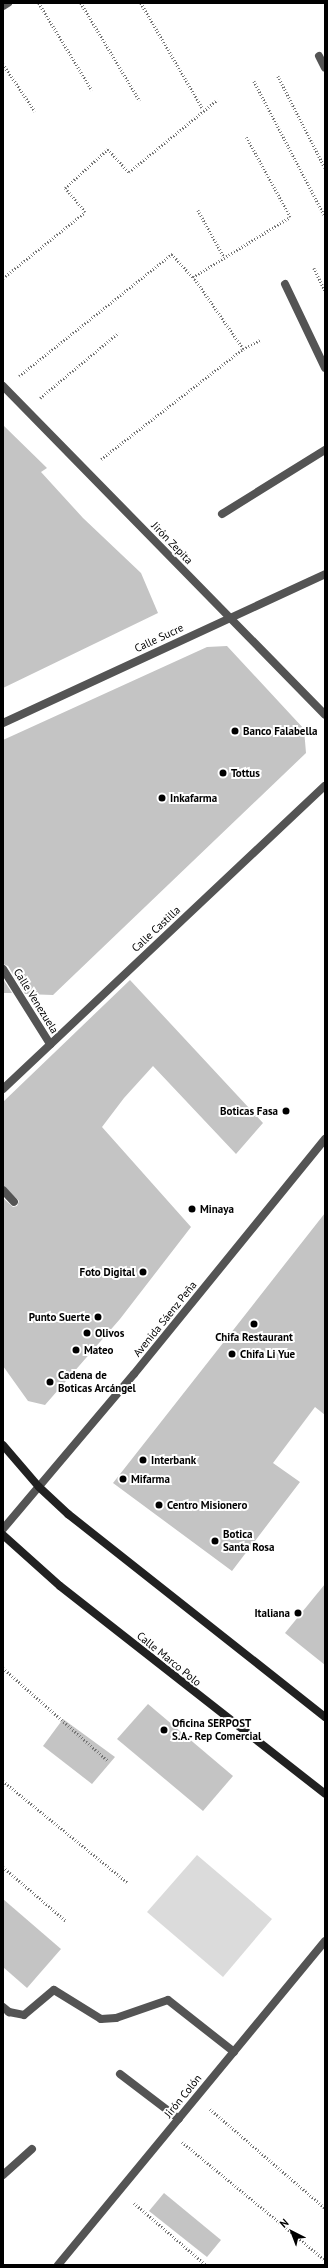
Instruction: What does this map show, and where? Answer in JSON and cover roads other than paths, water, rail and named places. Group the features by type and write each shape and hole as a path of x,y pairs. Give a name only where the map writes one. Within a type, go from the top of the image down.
{"main road":[{"path":"3,1445 38,1487 74,1519 325,1717"},
{"name":"Calle Marco Polo","path":"3,1535 60,1586 325,1794"}],"street":[{"path":"3,6 8,3"},
{"path":"319,56 325,68"},
{"path":"285,284 325,368"},
{"name":"Jirón Zepita","path":"4,387 325,715"},
{"path":"222,514 325,450"},
{"name":"Calle Sucre","path":"3,723 325,574"},
{"name":"Calle Castilla","path":"3,1089 325,786"},
{"name":"Calle Venezuela","path":"3,969 50,1044"},
{"name":"Avenida Sáenz Peña","path":"3,1529 134,1374 325,1139"},
{"path":"3,1190 14,1202"},
{"name":"Jirón Colón","path":"58,2265 325,1941"},
{"path":"3,2007 9,2012 24,2015 54,1990 101,2019 116,2018 168,2000 234,2052"},
{"path":"120,2074 179,2119"},
{"path":"3,2175 32,2149"}],"place":[{"name":"Banco Falabella","path":"235,731"},
{"name":"Tottus","path":"223,773"},
{"name":"Inkafarma","path":"162,798"},
{"name":"Boticas Fasa","path":"286,1111"},
{"name":"Minaya","path":"192,1209"},
{"name":"Foto Digital","path":"143,1272"},
{"name":"Punto Suerte","path":"98,1317"},
{"name":"Chifa Restaurant","path":"254,1324"},
{"name":"Olivos","path":"87,1333"},
{"name":"Mateo","path":"76,1350"},
{"name":"Chifa Li Yue","path":"232,1354"},
{"name":"Cadena de Boticas Arcángel","path":"50,1382"},
{"name":"Interbank","path":"143,1460"},
{"name":"Mifarma","path":"123,1479"},
{"name":"Centro Misionero","path":"159,1505"},
{"name":"Botica Santa Rosa","path":"215,1541"},
{"name":"Italiana","path":"298,1613"},
{"name":"Oficina SERPOST S.A.- Rep Comercial","path":"164,1730"}]}
